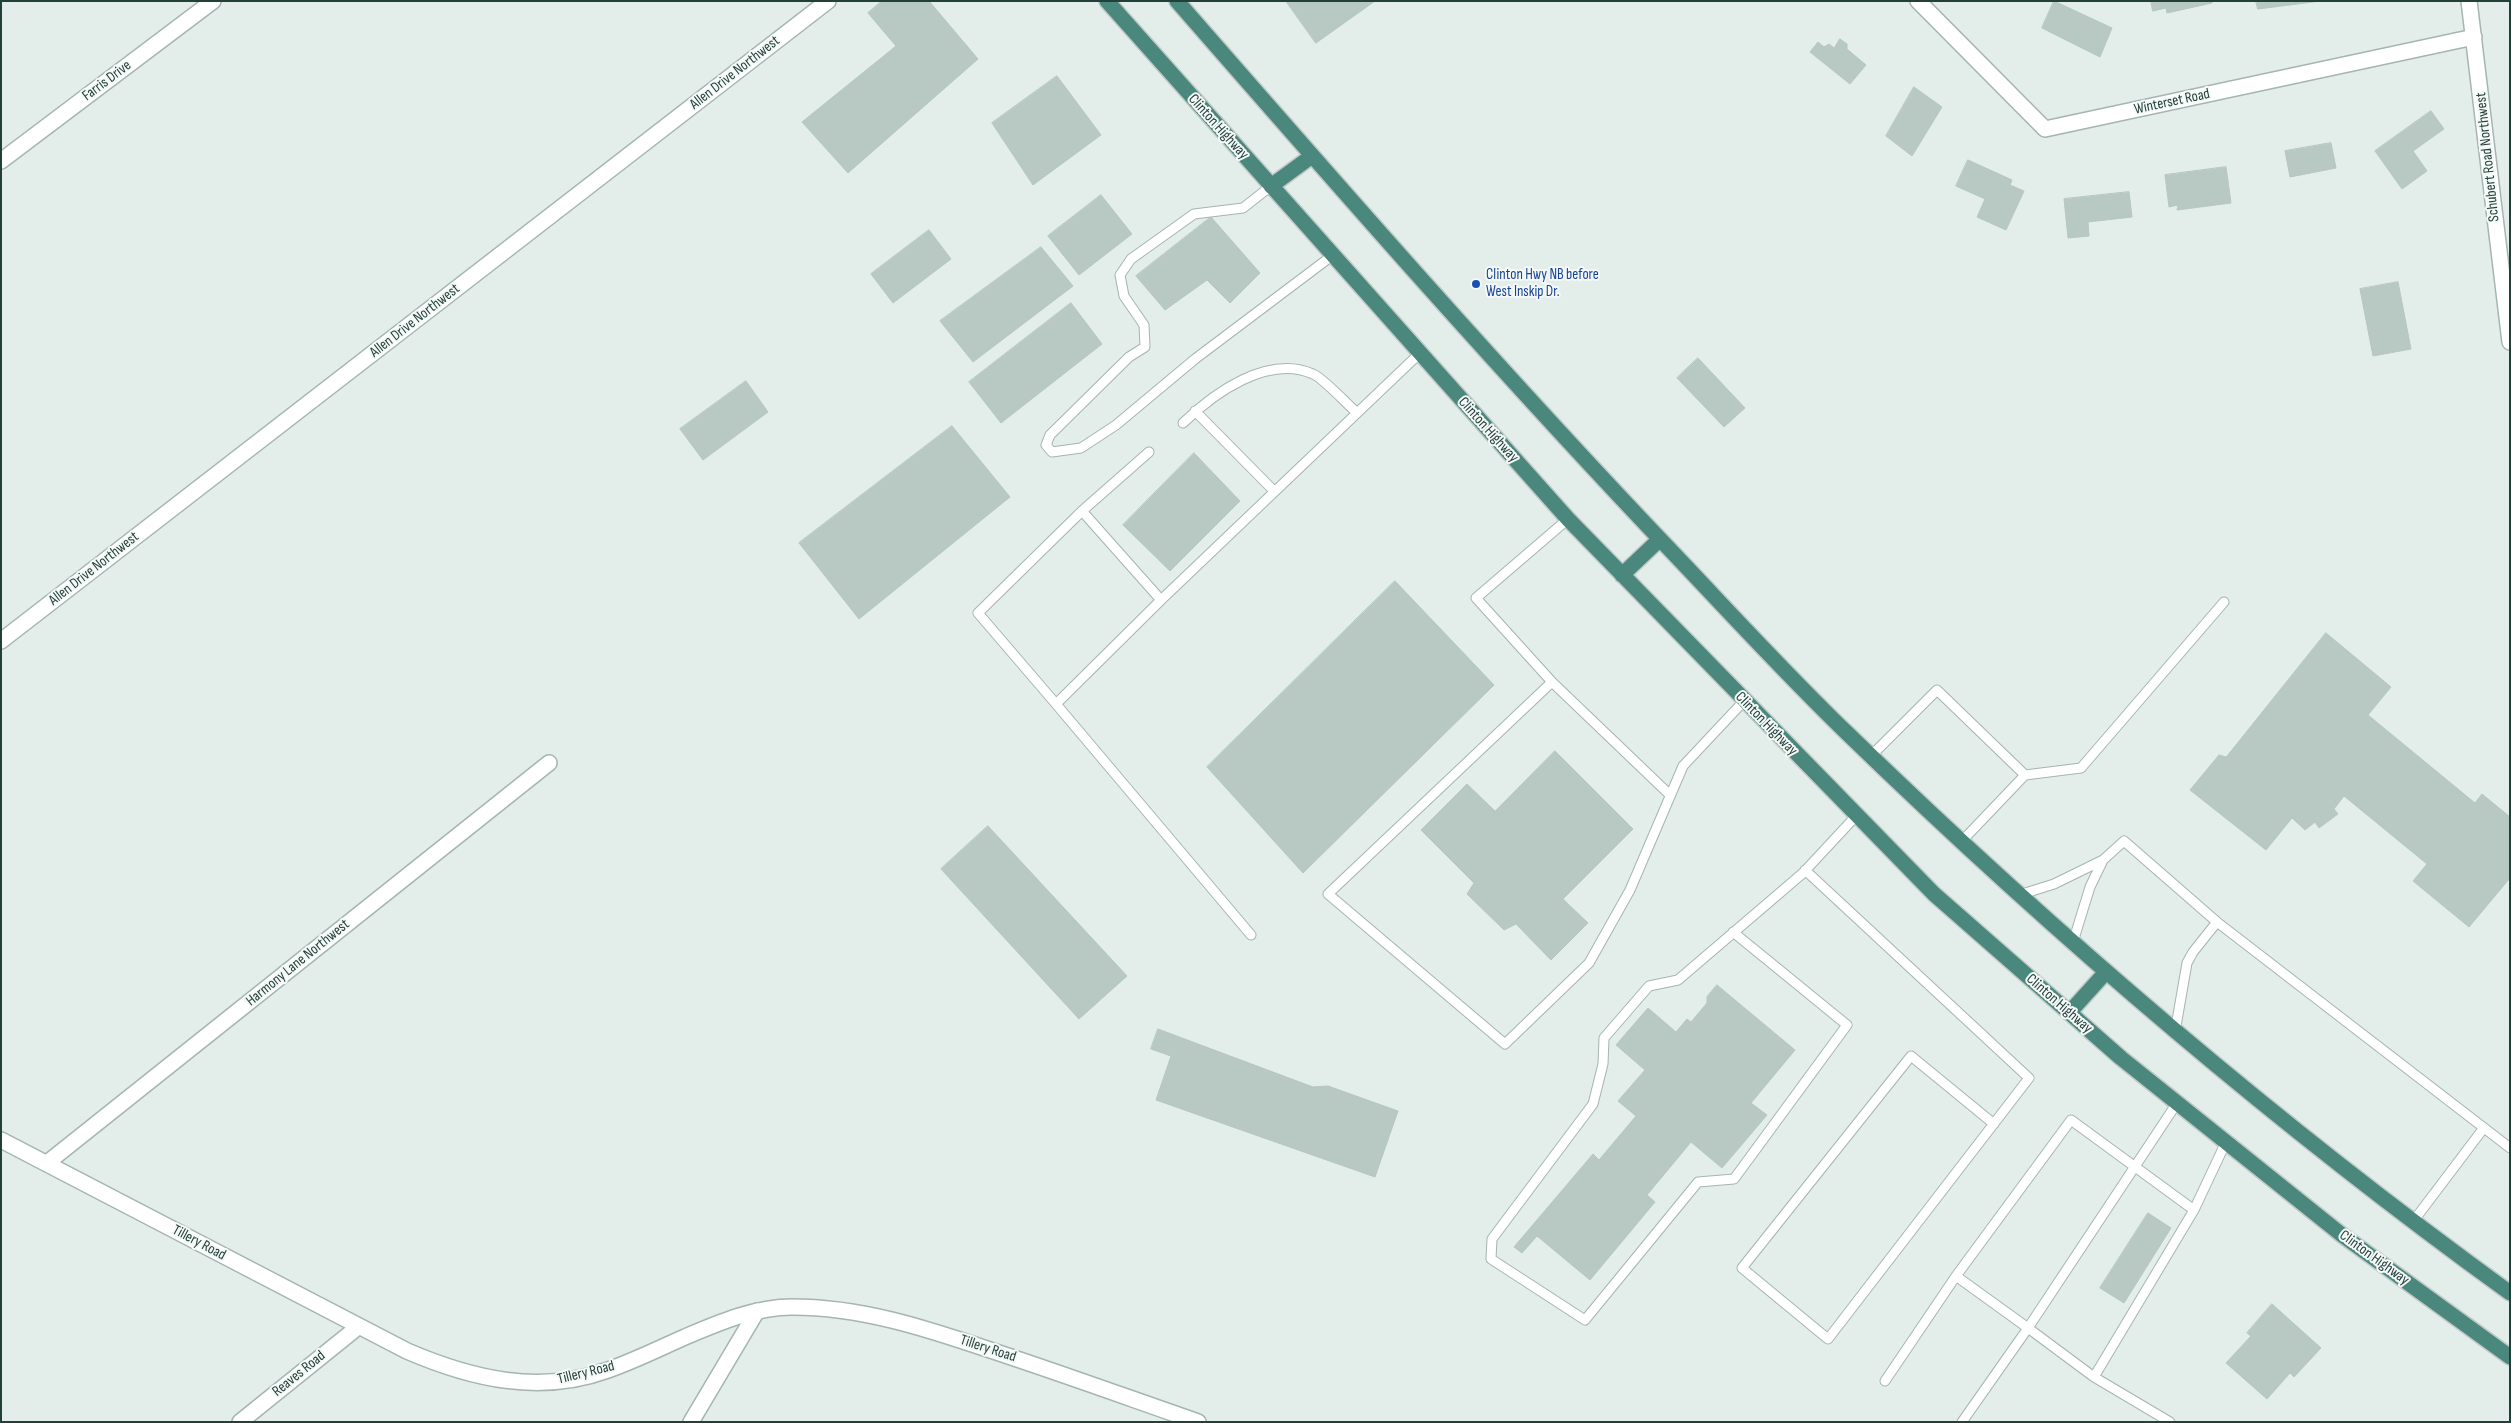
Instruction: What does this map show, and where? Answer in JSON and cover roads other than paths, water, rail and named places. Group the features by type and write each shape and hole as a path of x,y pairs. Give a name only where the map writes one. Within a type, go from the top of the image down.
{"highway":[{"name":"Clinton Highway","path":"1107,1 1568,519 1934,894 2069,1013 2177,1103 2342,1235 2510,1357"},
{"path":"1177,1 1312,156 1565,439 1782,668 1871,756 2019,895 2175,1032 2412,1222 2510,1293"},
{"path":"1271,186 1312,156"},
{"path":"1622,575 1660,539"},
{"path":"2069,1013 2106,972"}],"street":[{"name":"Farris Drive","path":"1,161 214,1"},
{"name":"Allen Drive Northwest","path":"1,641 828,1"},
{"name":"Winterset Road","path":"1918,1 2045,129 2474,37"},
{"name":"Schubert Road Northwest","path":"2469,1 2510,342"},
{"name":"Harmony Lane Northwest","path":"47,1163 549,763"},
{"name":"Tillery Road","path":"1,1140 358,1327 445,1368 483,1378 541,1383 577,1378 607,1370 716,1324 757,1312 789,1306 826,1307 900,1320 1198,1422"},
{"path":"691,1422 757,1312"},
{"name":"Reaves Road","path":"240,1422 358,1327"}],"lane":[{"path":"1271,186 1243,208 1194,214 1131,259 1120,275 1124,296 1144,324 1145,346 1129,357 1050,435 1046,445 1052,452 1081,448 1116,425 1195,359 1333,255"},
{"path":"1056,704 1274,491 1420,353"},
{"path":"1183,422 1208,400 1247,377 1285,368 1314,374 1356,412"},
{"path":"1196,411 1274,491"},
{"path":"1149,452 1082,511 978,613 1251,935"},
{"path":"1082,511 1161,600"},
{"path":"1568,519 1476,598 1552,682 1670,795"},
{"path":"1961,842 2025,774 2081,768 2224,602"},
{"path":"1552,682 1328,894 1505,1044 1589,963 1630,890 1683,766 1744,701"},
{"path":"1871,756 1936,690 2025,774"},
{"path":"1733,932 1847,1026 1734,1179 1698,1182 1585,1320 1491,1259 1492,1239 1593,1104 1603,1064 1604,1038 1650,986 1678,980 1733,932 1805,870 1856,816"},
{"path":"2019,895 2054,884 2103,860 2124,841 2218,922 2510,1148"},
{"path":"2073,942 2090,887 2103,860"},
{"path":"1805,870 2029,1078 1994,1124 1828,1339 1742,1268 1911,1056 1994,1124"},
{"path":"2175,1032 2187,963 2192,952 2218,922"},
{"path":"1962,1422 2028,1328 2177,1103"},
{"path":"1885,1381 1956,1276 2071,1120 2194,1210"},
{"path":"2412,1222 2484,1129"},
{"path":"2094,1377 2194,1210 2226,1142"},
{"path":"1956,1276 2094,1377 2170,1422"}],"place":[{"name":"Clinton Hwy NB before West Inskip Dr.","path":"1476,284"}]}
